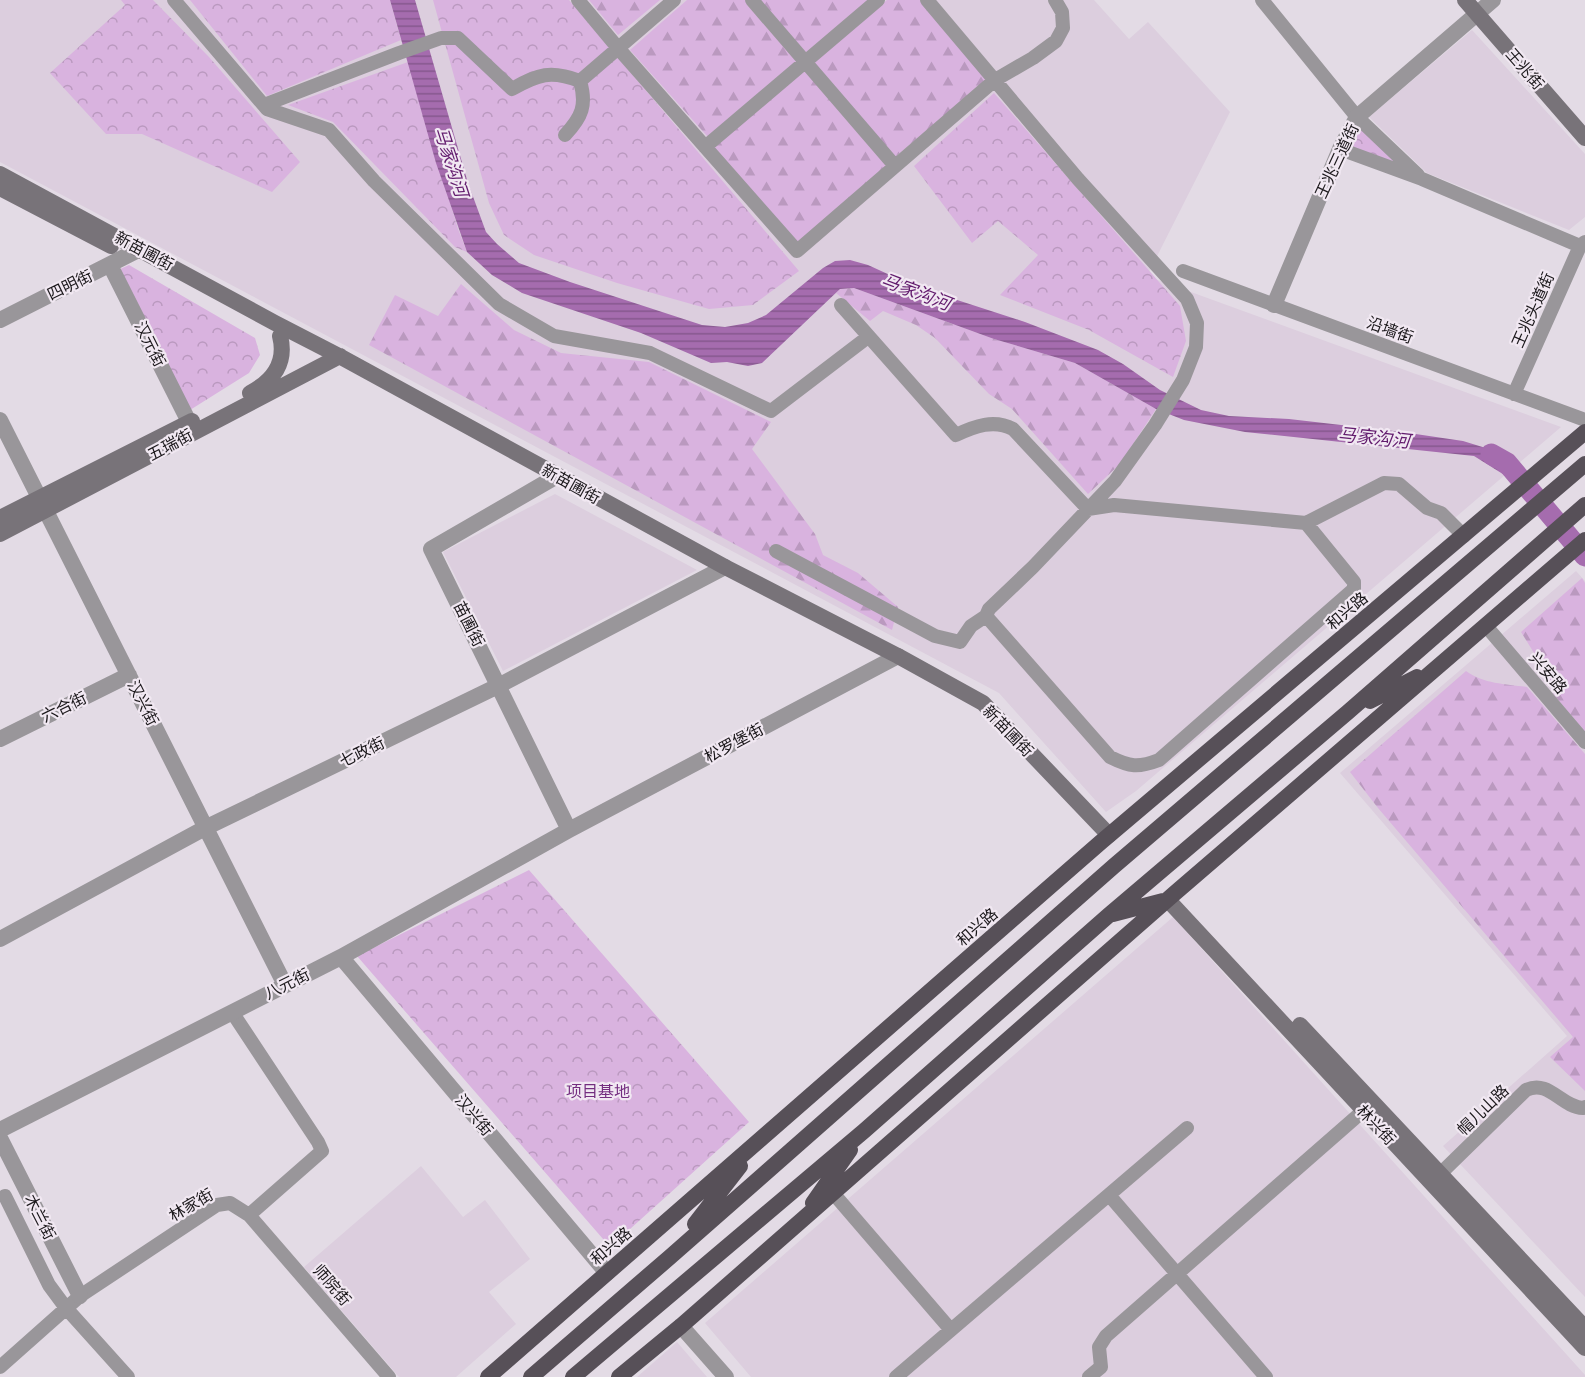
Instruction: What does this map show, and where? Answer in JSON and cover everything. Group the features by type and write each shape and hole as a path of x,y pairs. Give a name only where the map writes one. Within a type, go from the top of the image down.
{"highway":[{"name":"和兴路","path":"488,1377 1105,839 1585,432"},
{"path":"531,1377 1114,866 1585,464"},
{"path":"573,1377 864,1131 1109,915 1585,506"},
{"path":"611,1377 624,1372 681,1326 1171,896 1585,540"},
{"path":"1348,712 1441,665"},
{"path":"1109,915 1171,896"},
{"path":"799,1223 864,1131"},
{"path":"670,1257 765,1135"}],"main road":[{"name":"王兆街","path":"1465,0 1585,138"},
{"name":"新苗圃街","path":"0,174 280,336 334,359"},
{"name":"新苗圃街","path":"0,188 275,323 334,359 722,569 983,703 1105,839"},
{"name":"五瑞街","path":"0,534 42,504 189,422 260,387 274,376 282,358 283,348 280,336"},
{"name":"五瑞街","path":"0,518 42,504 334,359"},
{"name":"林兴街","path":"1171,896 1363,1111 1585,1348"},
{"name":"林兴街","path":"1171,896 1440,1174 1585,1328"}],"street":[{"path":"578,0 797,250 995,80 1056,42 1063,28 1062,12 1055,0"},
{"path":"580,81 674,0"},
{"path":"753,0 895,166"},
{"path":"705,147 878,0"},
{"path":"776,551 935,636 960,642 971,626 986,616 990,609 1115,481 1155,425 1183,380 1196,347 1197,323 1187,299 1078,179 927,0"},
{"path":"1262,0 1358,117 1422,179"},
{"name":"王兆三道街","path":"1274,305 1340,149 1358,117 1493,0"},
{"path":"179,2 267,109 329,130 374,181 499,304 554,336 650,353 771,411 868,337"},
{"path":"264,105 441,38 458,38 512,89 539,76 553,74 580,81"},
{"path":"565,135 584,110 580,81"},
{"path":"1340,149 1422,179 1582,244"},
{"name":"王兆头道街","path":"1515,394 1582,244"},
{"name":"四明街","path":"0,320 134,252"},
{"name":"汉元街","path":"110,265 189,422"},
{"name":"沿墙街","path":"1183,271 1585,420"},
{"path":"841,305 956,435 990,424 1003,424 1013,429 1088,509"},
{"name":"汉兴街","path":"0,420 285,985"},
{"name":"苗圃街","path":"554,478 431,549 500,685 569,830"},
{"path":"1088,509 1114,505 1306,523 1384,483 1399,484 1427,508 1441,513 1464,536"},
{"path":"986,616 1110,757 1126,765 1144,766 1159,760 1354,589 1354,582 1306,523"},
{"name":"七政街","path":"0,939 205,828 500,685 722,569"},
{"name":"兴安路","path":"1486,626 1585,742"},
{"name":"松罗堡街","path":"569,830 894,659"},
{"name":"六合街","path":"0,739 129,675"},
{"name":"八元街","path":"0,1130 340,957 569,830"},
{"name":"汉兴街","path":"340,957 607,1273"},
{"path":"232,1012 322,1151 249,1215"},
{"name":"帽儿山路","path":"1440,1174 1526,1090 1534,1086 1545,1088 1575,1108 1585,1107"},
{"path":"1089,1377 1101,1366 1099,1347 1106,1336 1363,1111"},
{"path":"896,1377 1187,1128"},
{"name":"木兰街","path":"0,1138 80,1296"},
{"path":"24,1186 2,1197 49,1285 66,1308 128,1377"},
{"path":"833,1193 951,1330"},
{"path":"1109,1195 1266,1377"},
{"name":"林家街","path":"0,1367 80,1296 217,1205 230,1203 249,1215"},
{"name":"师院街","path":"249,1215 389,1377"},
{"path":"681,1326 726,1377"}],"shaded area":[{"path":"0,0 1094,0 1129,39 1148,22 1230,112 1147,276 1561,427 1136,791 1106,812 999,693 0,162"},
{"path":"1472,30 1585,154 1585,217 1569,230 1427,173 1369,117"},
{"path":"555,494 697,570 503,671 443,552"},
{"path":"1576,571 1585,581 1585,1297 1443,1146 1567,1036 1340,773"},
{"path":"1173,917 1585,1377 751,1377 705,1323"},
{"path":"421,1166 463,1217 485,1200 530,1259 489,1292 516,1324 456,1377 399,1377 304,1267"},
{"path":"677,1342 707,1377 637,1377"}],"green space":[{"path":"121,0 153,0 209,57 300,162 272,192 142,134 106,134 50,73 125,5"},
{"path":"190,0 390,0 401,40 267,96"},
{"path":"433,0 569,0 799,271 753,305 709,309 617,283 534,255 504,235 489,203"},
{"path":"589,0 660,0 618,35"},
{"path":"687,0 746,0 800,62 708,137 630,50"},
{"path":"759,0 872,0 808,55"},
{"path":"887,0 920,0 988,79 894,158 812,63"},
{"path":"408,62 467,252 455,247 333,122 288,105"},
{"path":"805,69 887,165 798,242 712,147"},
{"path":"994,93 1180,306 1186,341 1173,377 1089,330 1000,295 1038,255 998,221 972,243 914,166"},
{"path":"1357,117 1406,169 1345,147"},
{"path":"129,265 255,338 260,355 249,373 190,410 118,270"},
{"path":"461,284 514,330 561,353 649,362 771,422 752,449 815,534 823,555 858,573 898,607 892,630 369,345 395,295 438,316"},
{"path":"854,288 994,339 1075,363 1156,409 1120,464 1088,494 1012,409 989,394 935,338 916,325 883,311 870,321 836,293 840,289"},
{"path":"1582,578 1585,583 1585,732 1554,695 1550,679 1521,632"},
{"path":"1466,671 1488,681 1527,687 1585,754 1585,1091 1550,1057 1573,1037 1350,772"},
{"name":"项目基地","path":"529,870 749,1122 610,1247 357,956"}],"water":[{"path":"390,0 415,0 468,183 486,232 519,263 702,325 725,327 748,323 766,315 823,268 835,261 850,260 868,265 914,286 1025,322 1098,350 1160,390 1201,410 1229,416 1289,419 1463,441 1489,449 1517,465 1506,476 1474,456 1245,432 1184,420 1156,409 1075,363 994,339 854,288 840,289 762,363 748,366 727,362 711,363 641,333 522,293 492,275 467,252 436,163"}],"waterway":[{"name":"马家沟河","path":"1491,454 1507,463 1585,556"}]}
